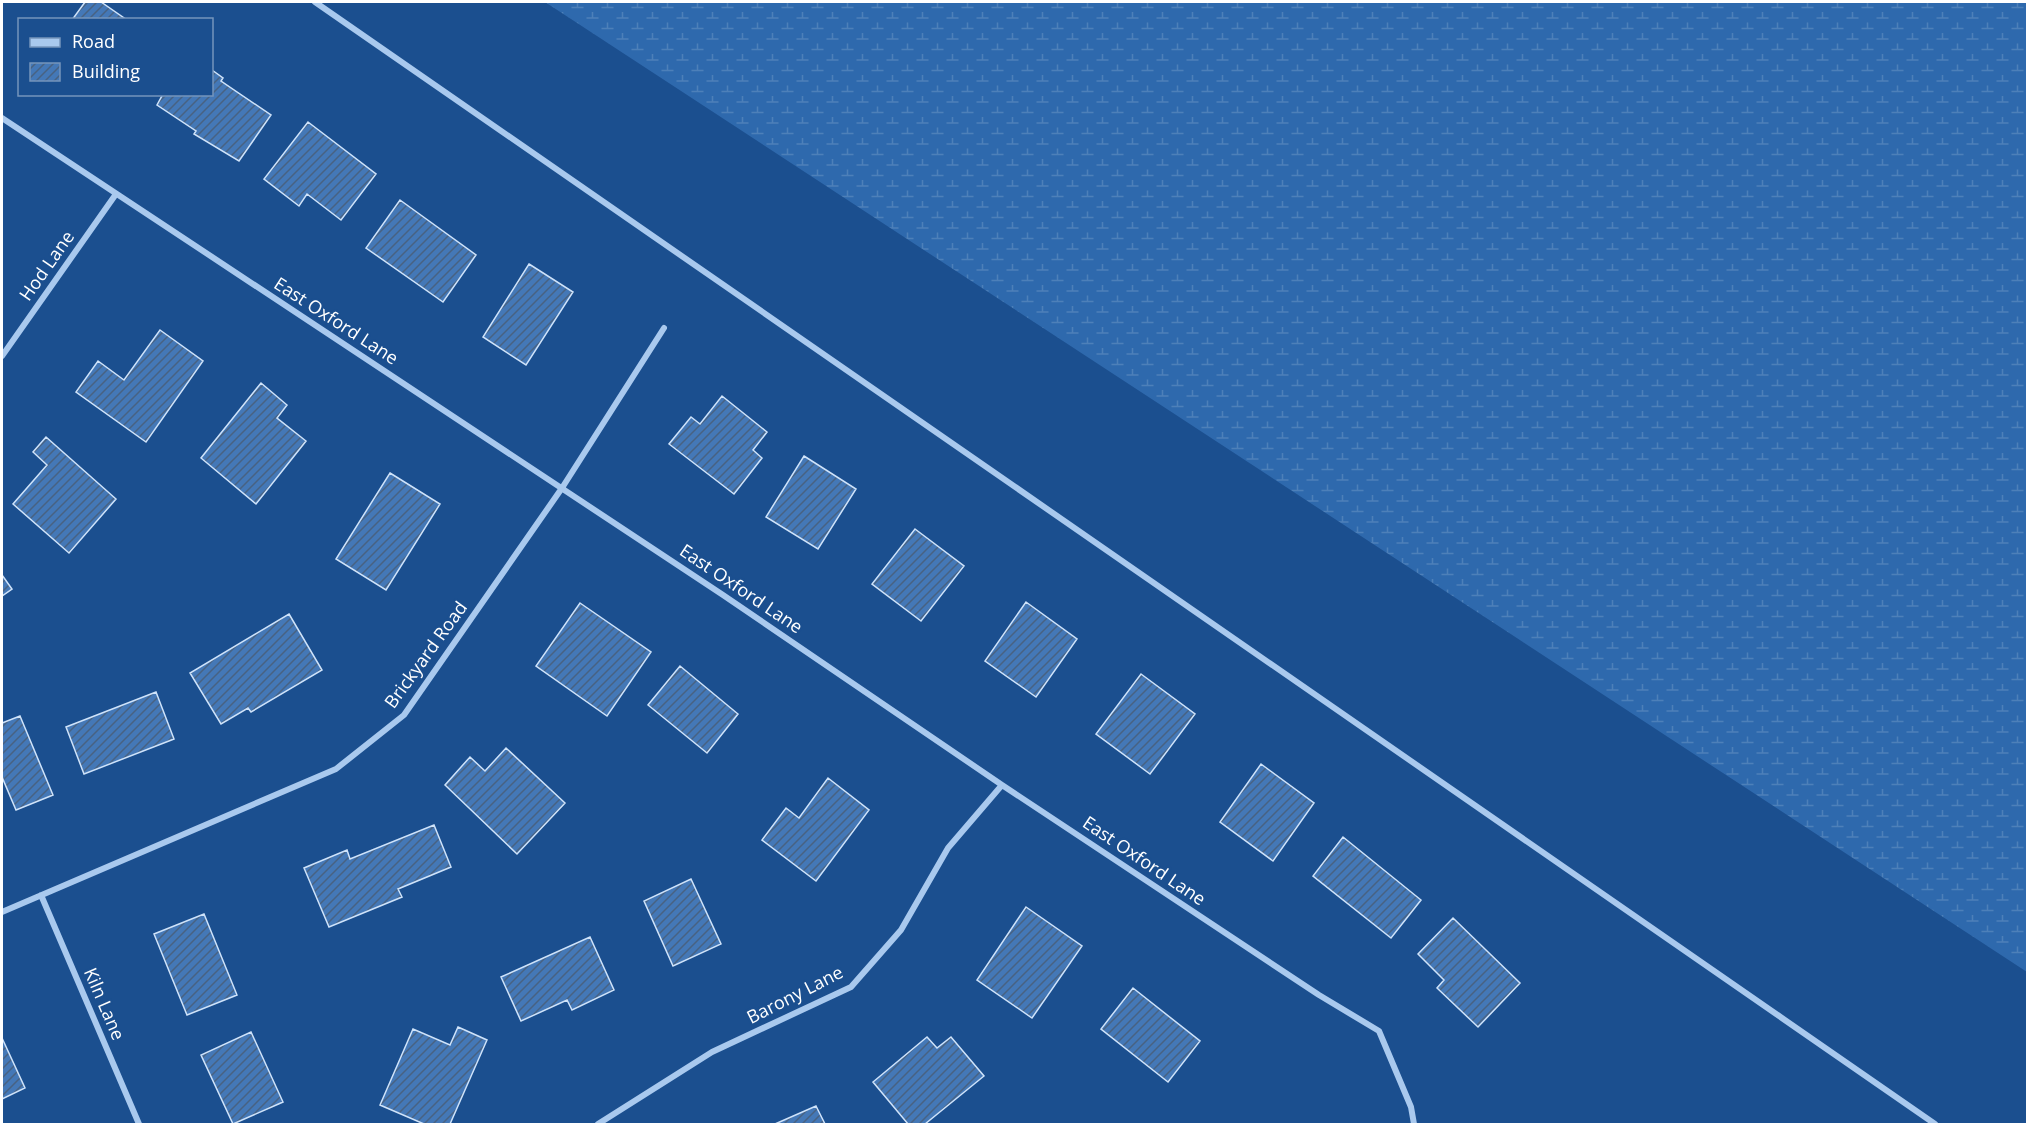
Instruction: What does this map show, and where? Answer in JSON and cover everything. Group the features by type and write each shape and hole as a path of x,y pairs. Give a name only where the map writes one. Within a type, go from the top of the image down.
{"street":[{"path":"315,2 1935,1125"},
{"name":"East Oxford Lane","path":"2,118 562,488 1002,785 1378,1031 1411,1107 1414,1125"},
{"name":"Hod Lane","path":"2,356 116,194"},
{"name":"Brickyard Road","path":"2,912 336,770 404,715 562,488 664,328"},
{"name":"Barony Lane","path":"598,1125 712,1052 851,987 901,930 948,848 1002,785"},
{"name":"Kiln Lane","path":"41,895 139,1125"}],"green space":[{"path":"545,2 2027,2 2027,972"}],"building":[{"path":"85,2 101,2 124,18 73,18"},
{"path":"213,71 223,78 221,81 271,115 239,161 194,134 196,131 157,105 162,96 213,96"},
{"path":"308,122 376,174 341,220 307,194 299,206 264,179"},
{"path":"400,200 476,255 443,302 366,248"},
{"path":"529,264 573,292 526,365 483,337"},
{"path":"160,330 203,361 146,442 76,392 98,361 124,380"},
{"path":"261,383 287,405 277,418 306,441 256,504 201,458"},
{"path":"722,396 767,432 753,450 762,458 734,494 669,444 691,417 700,424"},
{"path":"46,437 116,499 69,553 13,504 47,465 33,452"},
{"path":"804,456 856,489 818,549 766,517"},
{"path":"390,473 440,504 386,590 336,559"},
{"path":"915,529 964,566 921,621 872,584"},
{"path":"2,575 12,589 2,596"},
{"path":"1026,602 1077,639 1036,697 985,661"},
{"path":"580,603 651,652 607,716 536,666"},
{"path":"289,614 322,670 251,712 248,708 221,724 190,673"},
{"path":"680,666 738,714 707,753 648,705"},
{"path":"1141,674 1195,714 1150,774 1096,734"},
{"path":"156,692 174,739 84,774 66,727"},
{"path":"20,716 53,795 16,810 2,777 2,723"},
{"path":"506,748 565,803 517,854 445,785 470,757 485,771"},
{"path":"1261,764 1314,803 1273,861 1220,822"},
{"path":"828,778 869,810 816,881 762,840 786,808 799,818"},
{"path":"434,825 451,867 398,889 402,897 329,927 304,868 347,850 350,859"},
{"path":"1343,837 1421,900 1391,938 1313,876"},
{"path":"691,879 721,944 673,966 644,901"},
{"path":"1026,907 1082,946 1032,1018 977,980"},
{"path":"204,914 237,995 187,1015 154,934"},
{"path":"1453,918 1520,983 1478,1027 1437,988 1444,980 1418,954"},
{"path":"590,937 614,990 572,1010 567,1000 521,1021 501,977"},
{"path":"1133,988 1200,1041 1168,1082 1101,1029"},
{"path":"458,1027 487,1040 450,1124 424,1124 380,1105 413,1029 450,1045"},
{"path":"251,1032 283,1102 233,1124 201,1055"},
{"path":"927,1037 937,1048 951,1037 984,1076 925,1124 908,1124 873,1082"},
{"path":"2,1038 25,1088 2,1099"},
{"path":"816,1106 825,1124 775,1124"}]}
